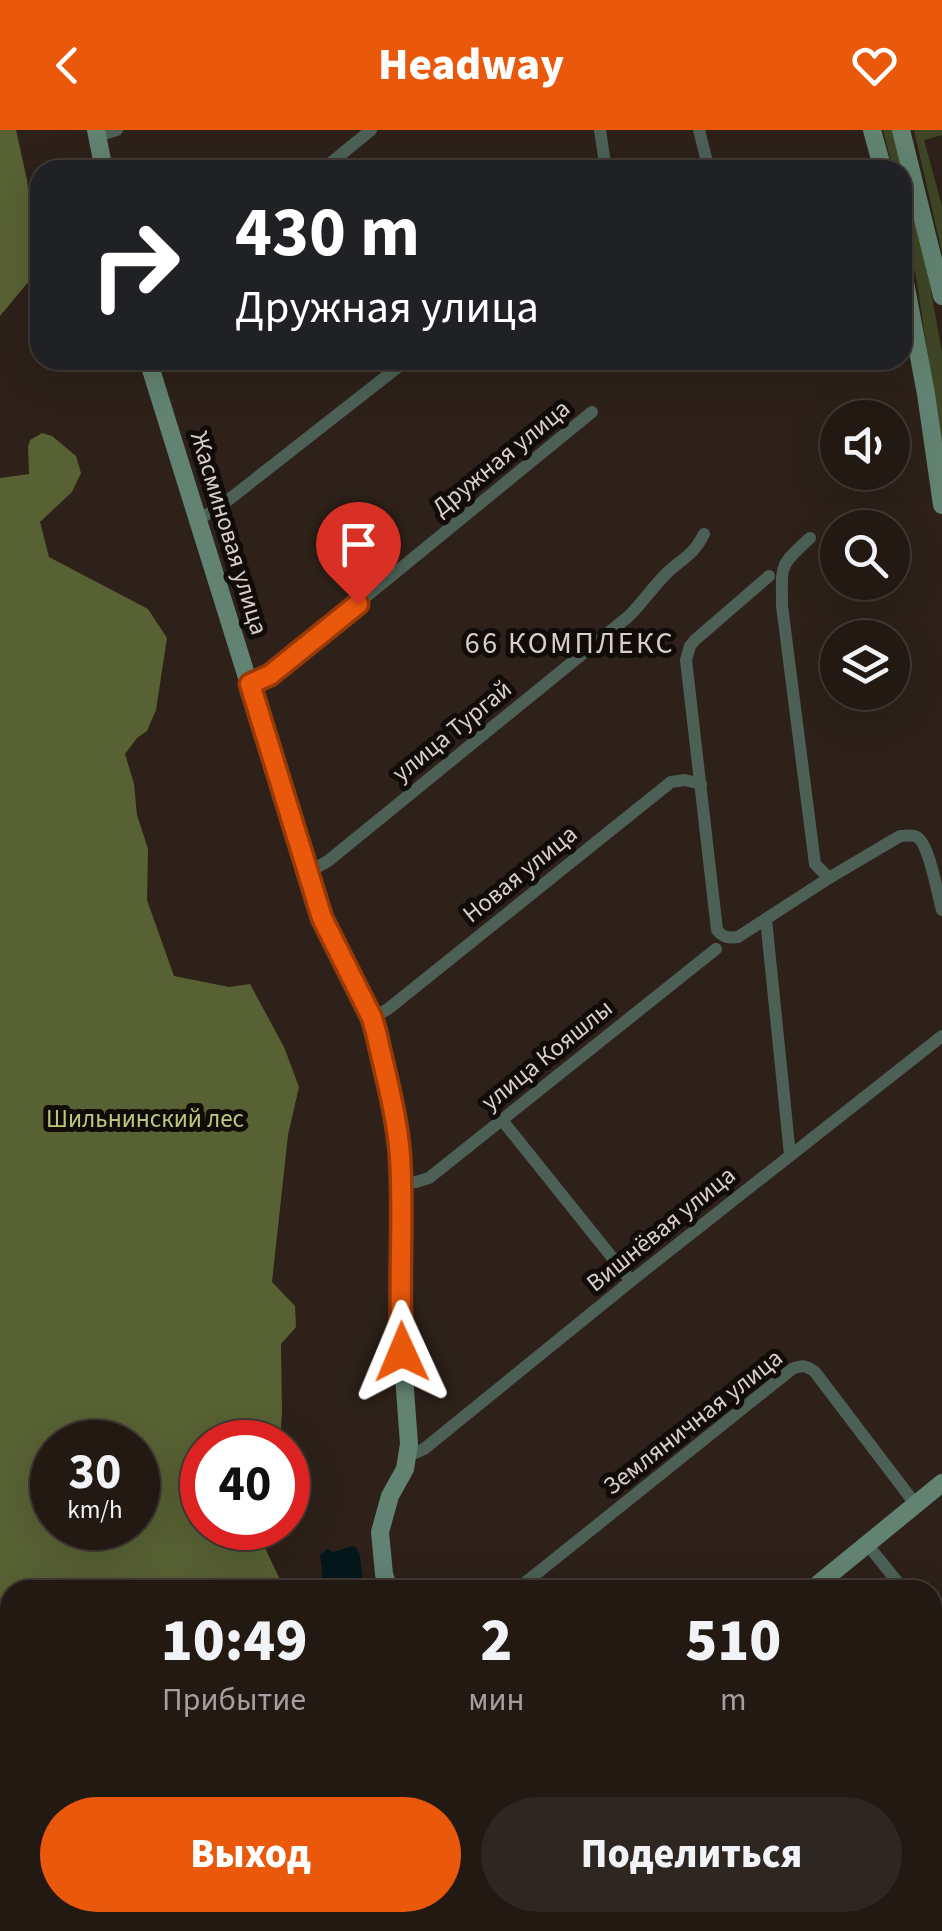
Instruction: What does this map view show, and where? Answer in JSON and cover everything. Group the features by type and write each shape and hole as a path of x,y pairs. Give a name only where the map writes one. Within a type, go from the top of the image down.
{"street":[{"path":"102,160 96,133 117,130"},
{"path":"334,160 371,130"},
{"path":"600,130 604,160"},
{"path":"699,130 706,160"},
{"path":"872,130 880,160"},
{"path":"902,130 909,160"},
{"path":"912,172 942,296"},
{"path":"912,319 942,505"},
{"name":"Жасминовая улица","path":"151,370 307,873 326,926 372,1018 385,1070 400,1151 400,1320 408,1456 390,1496 380,1532 386,1580"},
{"path":"198,518 214,512 393,370"},
{"name":"Дружная улица","path":"250,684 270,675 592,412"},
{"name":"улица Тургай","path":"307,873 328,861 629,616 666,573 695,551 704,534"},
{"path":"810,538 782,566 782,606 815,864 829,878"},
{"path":"769,576 695,640 688,653 717,930 729,938 738,937 829,878 900,836 910,835 919,838 926,848 942,910"},
{"name":"Новая улица","path":"372,1018 671,782 701,784"},
{"path":"766,919 790,1155"},
{"name":"улица Кояшлы","path":"401,1182 429,1178 716,949"},
{"name":"Вишнёвая улица","path":"408,1456 424,1449 631,1280 942,1036"},
{"path":"502,1120 631,1280"},
{"name":"Земляничная улица","path":"528,1580 792,1368 800,1366 815,1372 916,1504"},
{"path":"823,1580 942,1484"},
{"path":"867,1544 896,1580"}],"green space":[{"path":"0,130 16,130 30,205 30,280 0,316"},
{"path":"883,130 895,130 902,160 890,160"},
{"path":"914,130 942,130 942,135 924,140 942,206 942,253"},
{"path":"912,206 942,352 942,452 912,258"},
{"name":"Шильнинский лес","path":"42,433 52,436 76,456 81,473 72,492 40,522 49,557 148,609 167,638 156,710 147,731 125,754 148,849 147,900 174,976 229,987 250,984 284,1047 299,1087 288,1135 272,1282 295,1306 296,1327 281,1344 281,1420 180,1420 180,1550 266,1550 280,1580 0,1580 0,478 29,474 30,440"}],"shaded area":[{"path":"353,1546 360,1556 363,1580 321,1580 320,1555 328,1549 333,1552"}],"district":[{"name":"66 КОМПЛЕКС","path":"570,643"}],"route":[{"path":"358,604 270,675 250,684 322,918 372,1018 385,1070 400,1151 402,1352"}]}
